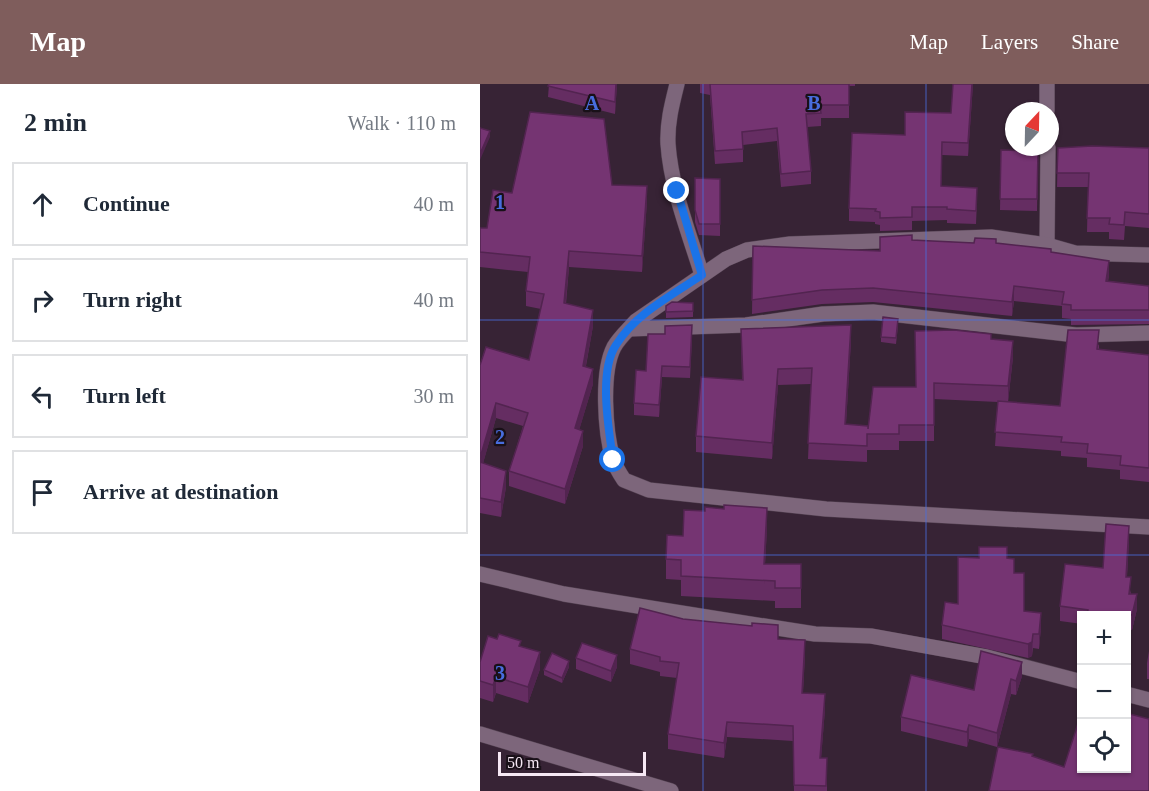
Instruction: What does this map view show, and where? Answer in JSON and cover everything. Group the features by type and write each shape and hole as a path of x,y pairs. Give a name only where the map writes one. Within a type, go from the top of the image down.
{"street":[{"path":"677,84 669,114 668,144 677,191 702,275"},
{"path":"1047,84 1047,102"},
{"path":"1047,245 1048,156"},
{"path":"1149,255 1075,253 1047,245 991,237 789,244 747,250 702,275 636,321 614,347 608,375 607,419 613,460 624,480 649,490 826,508 1149,527"},
{"path":"629,329 746,325 824,314 873,312 1076,335 1149,333"},
{"path":"480,574 564,594 675,612 815,634 871,636 987,657 1077,681"},
{"path":"1131,695 1149,700"},
{"path":"480,734 671,791"}],"building":[{"path":"549,84 616,84 615,102 548,86"},
{"path":"710,84 849,84 849,105 820,105 821,113 806,114 811,171 781,174 777,128 742,132 743,149 715,151"},
{"path":"953,84 972,84 968,143 942,142 941,186 977,188 976,211 947,209 947,207 912,207 912,217 880,218 880,212 875,211 876,209 849,208 852,133 905,135 905,112 951,113"},
{"path":"530,112 604,119 612,185 647,186 642,256 569,251 564,303 593,310 583,366 593,369 575,428 583,431 565,489 509,471 528,413 496,403 480,458 480,365 486,347 529,360 544,294 526,291 530,257 480,252 480,228 487,228 493,190 512,193"},
{"path":"480,128 490,131 480,154"},
{"path":"1092,146 1149,148 1149,214 1125,212 1124,225 1109,224 1110,218 1087,218 1089,173 1057,173 1059,148"},
{"path":"1001,150 1005,150 1005,156 1038,156 1037,199 1000,199"},
{"path":"695,178 720,179 720,224 699,224 695,210"},
{"path":"912,235 912,240 974,243 975,238 996,239 996,243 1051,249 1051,252 1109,261 1106,281 1149,286 1149,310 1071,310 1071,305 1062,304 1064,292 1014,286 1012,302 873,288 822,290 752,300 753,246 880,251 880,237"},
{"path":"672,302 693,303 693,311 666,312 666,306"},
{"path":"883,317 898,319 896,338 881,337"},
{"path":"692,325 690,367 662,366 659,405 634,403 636,370 646,371 648,334 665,334 665,326"},
{"path":"851,325 845,424 868,426 868,429 873,387 916,387 915,331 954,330 991,334 991,339 1013,341 1008,386 934,383 934,425 899,425 899,434 867,434 867,446 808,443 812,368 778,369 772,443 696,436 701,377 743,380 741,329"},
{"path":"1068,330 1099,330 1097,349 1149,355 1149,468 1120,465 1121,456 1087,453 1088,444 1061,442 1062,437 995,432 998,401 1060,406"},
{"path":"480,462 506,471 501,502 480,498"},
{"path":"724,505 767,508 764,564 801,564 801,588 775,588 775,581 681,576 681,560 666,559 667,535 683,536 684,510 705,511 705,507 724,509"},
{"path":"1106,524 1129,526 1126,577 1131,577 1129,594 1137,594 1132,615 1131,611 1088,611 1060,606 1065,564 1103,568"},
{"path":"979,547 1007,547 1007,558 1014,559 1014,573 1024,573 1024,611 1041,613 1039,634 1033,634 1032,642 1028,644 942,625 945,602 958,604 958,557 979,558"},
{"path":"640,608 683,619 752,626 752,623 778,625 778,639 805,640 802,693 825,694 820,758 827,758 826,786 794,785 793,726 727,722 724,743 668,734 679,663 660,661 660,657 630,649"},
{"path":"499,634 521,641 519,646 540,652 528,687 496,677 493,685 480,681 480,662 488,636 497,639"},
{"path":"582,643 617,655 611,671 576,658"},
{"path":"981,651 1022,662 1016,681 1011,679 997,733 969,725 967,732 901,717 911,675 974,690"},
{"path":"552,653 569,661 562,678 544,670"},
{"path":"1131,714 1149,719 1149,791 989,791 998,747 1033,754 1032,756 1064,767 1077,727 1077,773 1131,773"}],"route":[{"path":"613,460 607,419 608,375 614,347 636,321 702,275 677,191"}]}
